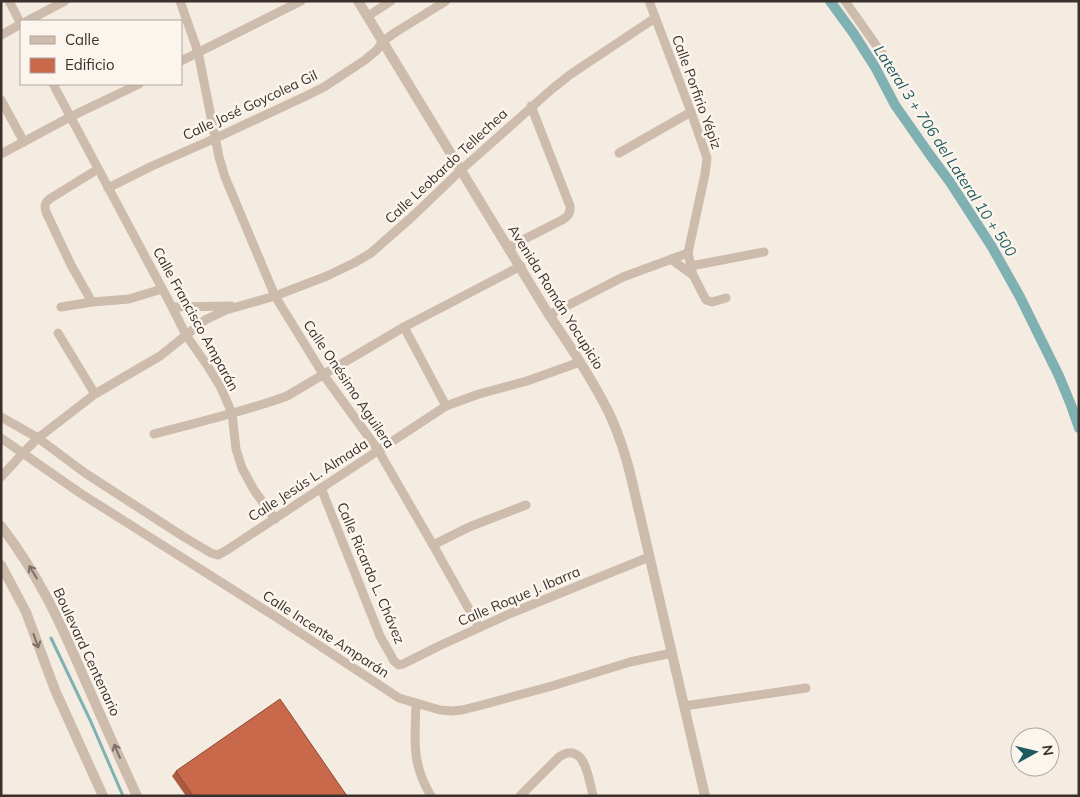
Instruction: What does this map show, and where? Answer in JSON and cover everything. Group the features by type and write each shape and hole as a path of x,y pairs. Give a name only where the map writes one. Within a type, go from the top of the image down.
{"street":[{"path":"9,1 20,22"},
{"path":"29,20 65,1"},
{"name":"Calle Onésimo Aguilera","path":"180,1 198,52 225,177 275,296 323,374 378,450 479,628"},
{"path":"182,60 301,1"},
{"name":"Avenida Román Yocupicio","path":"358,1 580,362 611,416 631,478 705,796"},
{"path":"368,16 391,1"},
{"name":"Calle José Goycolea Gil","path":"108,188 324,87 365,60 396,32 446,1"},
{"name":"Calle Porfirio Yépiz","path":"649,1 692,112 707,158 688,253"},
{"path":"845,1 883,56"},
{"name":"Calle Leobardo Tellechea","path":"1,477 36,439 95,394 160,356 205,320 226,310 275,296 334,273 371,253 532,106 571,74 655,18"},
{"path":"1,35 20,25"},
{"name":"Calle Francisco Amparán","path":"54,85 186,335 220,386 232,413 236,449 242,468 254,490 275,519"},
{"path":"1,154 70,117 137,85"},
{"path":"1,100 24,142"},
{"path":"509,247 566,218 570,211 570,206 532,106"},
{"path":"619,153 692,112"},
{"path":"92,302 71,265 44,205 46,201 98,170"},
{"path":"671,259 692,271 764,252"},
{"path":"550,315 623,277 688,253 692,271 706,300 714,302 726,298"},
{"path":"154,434 287,396 404,327 521,266"},
{"path":"61,307 129,299 162,288"},
{"name":"Calle Leobardo Tellechea","path":"172,307 241,306"},
{"path":"404,327 446,406"},
{"path":"58,333 95,394"},
{"name":"Calle Jesús L. Almada","path":"36,439 85,474 184,537 211,553 218,555 446,406 479,394 528,381 580,362"},
{"path":"1,417 36,439"},
{"name":"Calle Incente Amparán","path":"1,438 24,451 80,493 276,617 399,698 440,710 462,710 671,651"},
{"name":"Calle Ricardo L. Chávez","path":"320,488 380,636 394,661 401,665"},
{"path":"433,545 526,505"},
{"name":"Boulevard Centenario","path":"1,526 22,553 48,599 67,637 137,796"},
{"name":"Calle Roque J. Ibarra","path":"401,665 557,594 649,557"},
{"path":"1,565 26,612 58,697 103,796"},
{"path":"684,706 806,688"},
{"path":"416,703 416,758 419,772 432,796"},
{"path":"520,796 558,758 569,753 576,755 582,760 587,769 593,796"}],"building":[{"path":"280,699 347,796 193,796 176,771"}],"waterway":[{"name":"Lateral 3 + 706 del Lateral 10 + 500","path":"830,1 875,67 895,105 950,182 992,247 1020,297 1059,376 1079,428"},
{"path":"51,638 91,722 123,796"}]}
